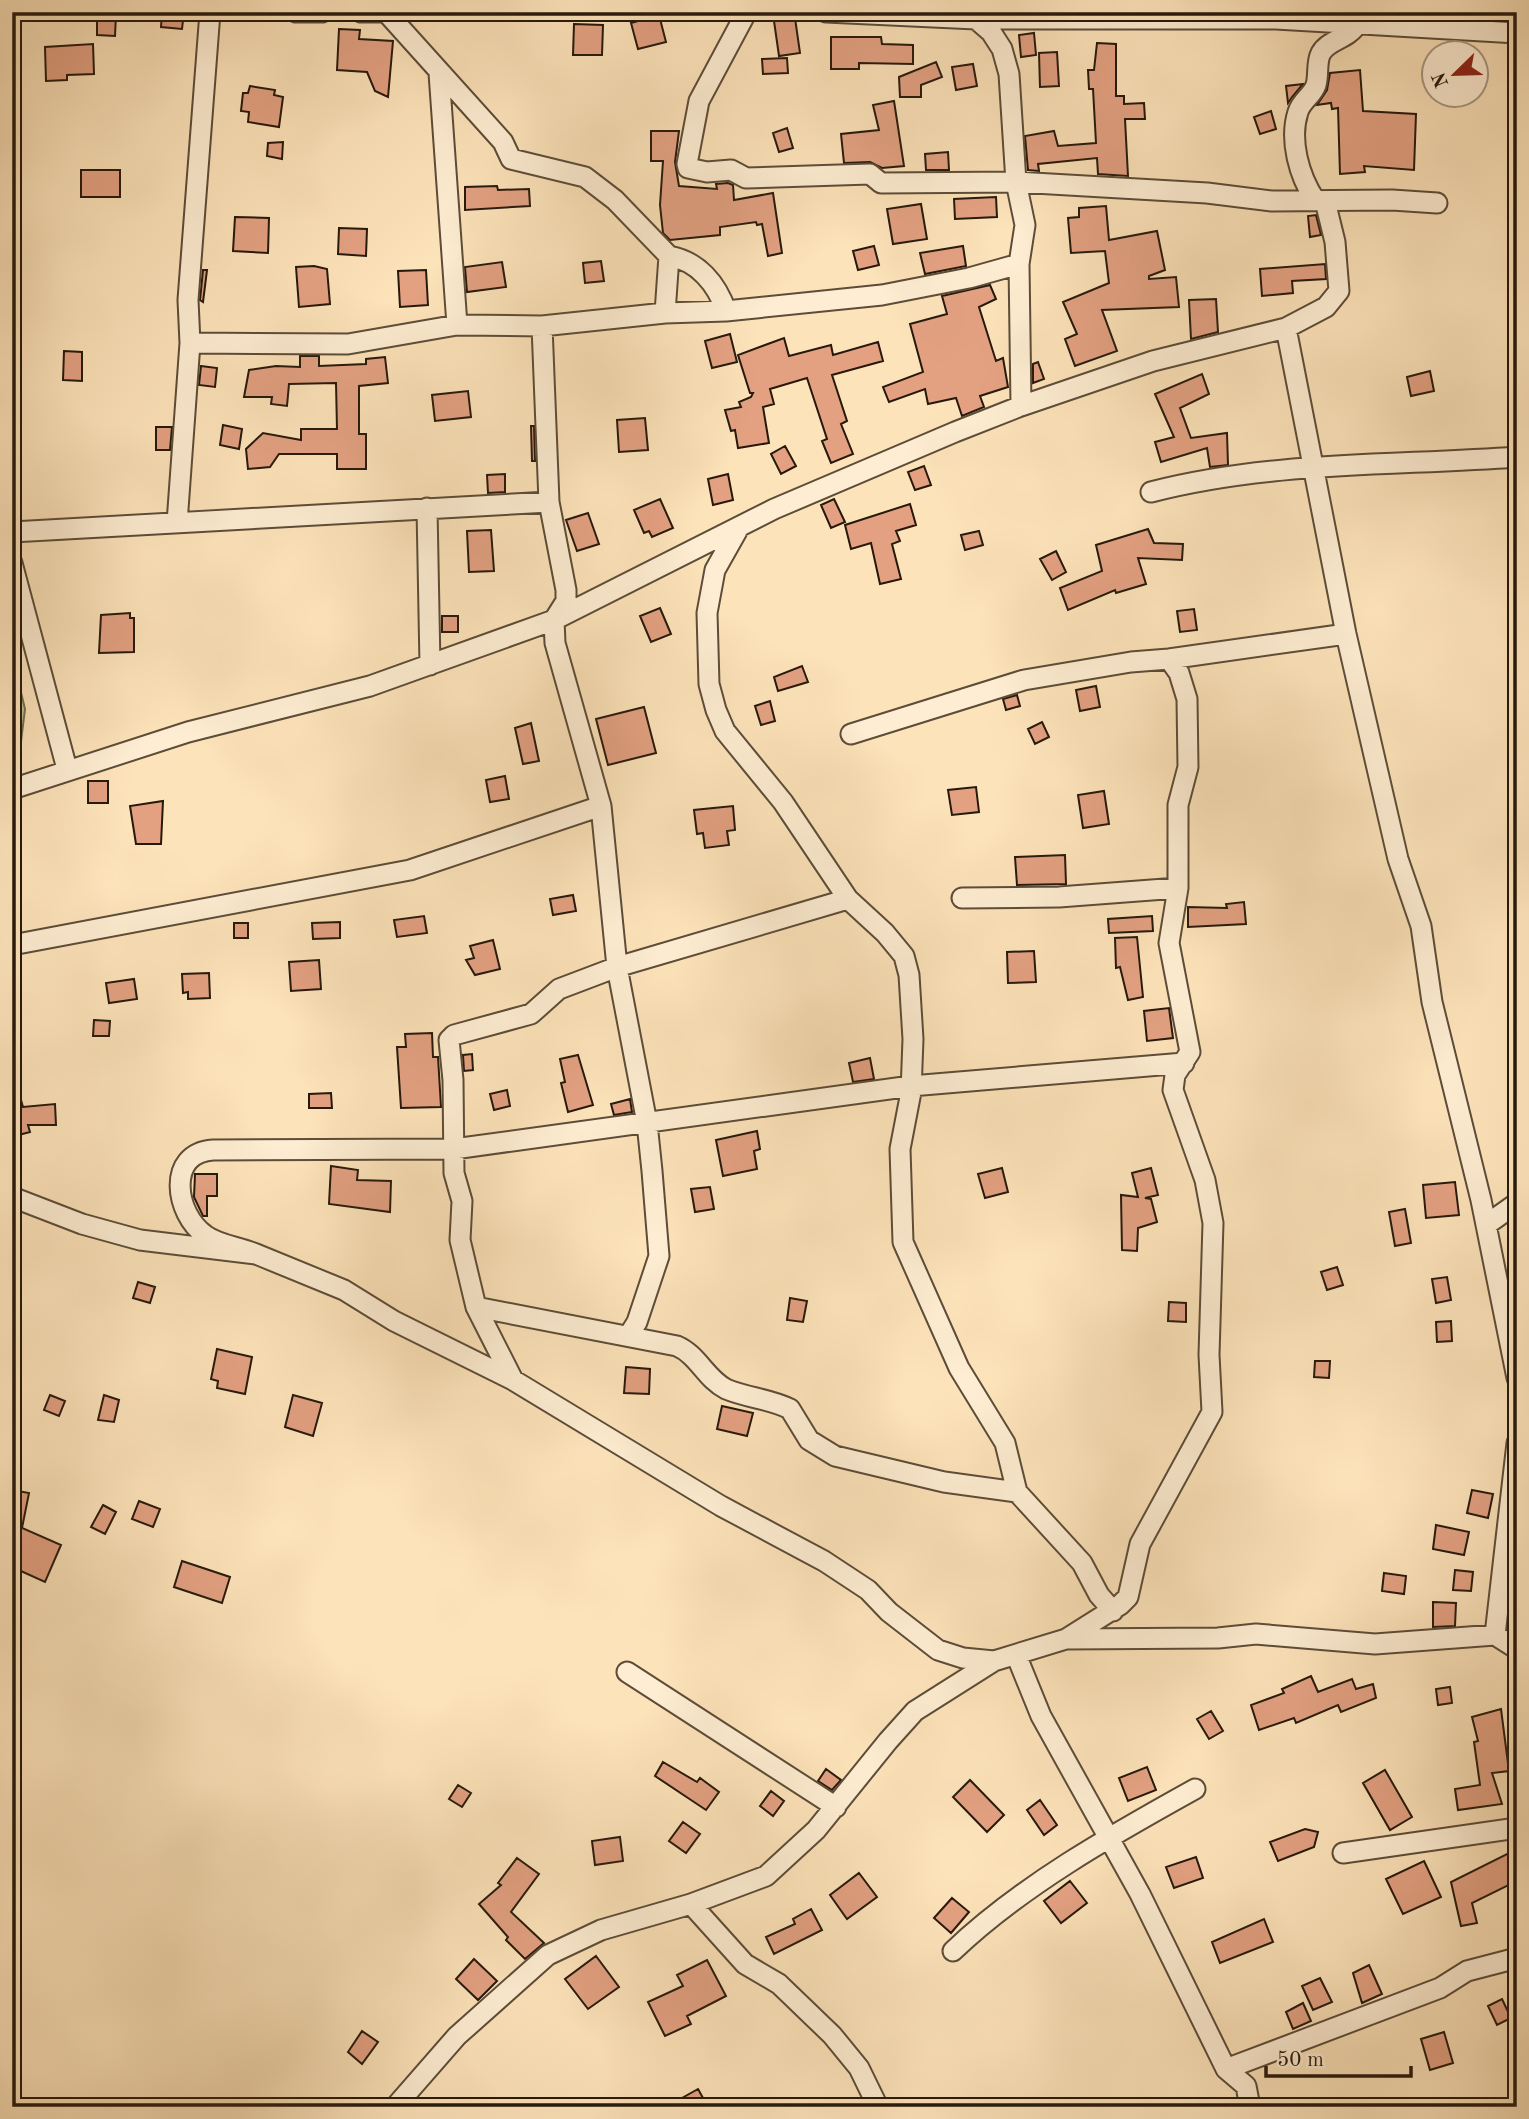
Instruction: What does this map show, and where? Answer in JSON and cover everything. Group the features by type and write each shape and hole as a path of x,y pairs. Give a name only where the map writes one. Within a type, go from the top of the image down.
{"street":[{"path":"177,523 190,343 188,300 210,12"},
{"path":"296,12 322,12"},
{"path":"361,12 387,12 503,142 511,159 584,177 615,200 669,256 684,258 710,279 726,311"},
{"path":"736,12 748,12 699,101 690,136 688,168 707,173 731,170 746,178 870,174 881,183 1016,182 1207,193 1272,201 1400,200 1437,204"},
{"path":"827,12 976,19 1276,15 1358,23 1444,20 1517,33"},
{"path":"976,19 991,32 1006,58 1016,182 1026,225 1019,264 1021,406"},
{"path":"12,789 188,732 370,686 554,620 786,504 1021,406 1153,360 1286,328 1326,307 1339,291 1335,242 1320,200 1305,184 1298,158 1297,113 1316,87 1321,54 1333,43 1346,38 1358,23"},
{"path":"439,73 457,325"},
{"path":"665,313 669,256"},
{"path":"190,343 348,344 457,325 542,326 665,313 726,311 881,295 969,278 1019,264"},
{"path":"542,326 549,502 566,590 566,601 554,620 555,643 601,806 617,967 647,1123 659,1256 637,1322 629,1335"},
{"path":"1286,328 1316,466 1346,634 1398,859 1421,926 1432,1002 1486,1225 1517,1378"},
{"path":"1151,492 1200,480 1316,466 1517,457"},
{"path":"12,532 549,502"},
{"path":"427,508 430,665"},
{"path":"740,527 715,570 707,613 709,684 716,710 725,731 783,802 848,899 885,933 904,956 909,975 913,1039 911,1086 900,1149 904,1242 959,1368 1005,1443 1017,1492 1082,1563 1099,1595 1112,1611"},
{"path":"12,563 68,769"},
{"path":"851,734 1024,680 1131,662 1346,634"},
{"path":"1170,659 1180,673 1187,699 1188,767 1176,825 1178,888 1169,943 1172,969 1189,1035 1190,1052 1184,1063 1175,1075 1173,1090 1205,1180 1213,1223 1209,1355 1212,1412 1140,1544 1128,1597 1112,1611 1066,1639 1017,1657 994,1661 963,1658 938,1650 889,1612 868,1590 721,1506 513,1380 394,1321 344,1290 208,1237 190,1220 184,1208 179,1184 186,1163 192,1155 213,1150 454,1149 911,1086 1184,1063"},
{"path":"12,945 410,870 601,806"},
{"path":"962,898 1059,897 1178,888"},
{"path":"513,1380 476,1307 460,1240 462,1201 454,1173 449,1040 454,1035 531,1014 559,989 617,967 848,899"},
{"path":"12,1197 121,1235 256,1254"},
{"path":"1486,1225 1517,1203"},
{"path":"476,1307 629,1335 688,1351 712,1379 725,1388 790,1409 809,1440 835,1456 944,1482 1017,1492"},
{"path":"1495,1635 1517,1443"},
{"path":"1066,1639 1217,1638 1256,1633 1375,1644 1495,1635 1517,1649"},
{"path":"1017,1657 1041,1716 1140,1894 1226,2069 1246,2087 1250,2107"},
{"path":"395,2107 457,2036 548,1955 601,1930 691,1903 766,1876 794,1854 915,1711 994,1661"},
{"path":"627,1672 836,1807"},
{"path":"953,1951 979,1928 1108,1837 1195,1789"},
{"path":"1343,1853 1517,1828"},
{"path":"691,1903 745,1964 779,1984 832,2035 859,2068 878,2107"},
{"path":"1226,2069 1440,1988 1467,1971 1517,1958"}],"green space":[{"path":"12,655 25,709 17,774 12,776"}],"building":[{"path":"162,12 184,12 182,29 161,27"},
{"path":"97,13 116,14 115,36 97,35"},
{"path":"659,15 666,42 638,49 631,23"},
{"path":"795,18 800,53 779,56 774,21"},
{"path":"574,24 603,25 602,55 573,55"},
{"path":"339,29 360,30 359,39 393,41 388,97 375,91 367,72 337,70"},
{"path":"1034,33 1036,55 1021,57 1019,35"},
{"path":"831,37 881,37 882,44 913,45 913,64 859,63 859,69 831,69"},
{"path":"1097,43 1116,44 1116,96 1124,96 1124,104 1144,103 1145,119 1125,119 1128,176 1098,174 1097,158 1038,164 1039,171 1028,170 1025,136 1054,131 1058,146 1096,143 1093,89 1089,89 1088,70 1094,70"},
{"path":"93,44 94,74 67,75 67,80 46,81 45,47"},
{"path":"1057,52 1059,86 1040,87 1039,53"},
{"path":"787,58 788,73 763,74 762,59"},
{"path":"936,62 942,77 921,85 921,97 900,97 899,77"},
{"path":"973,64 977,86 956,90 952,67"},
{"path":"1360,70 1363,111 1416,114 1414,170 1364,166 1365,172 1340,174 1338,108 1332,109 1331,103 1317,105 1327,90 1330,73"},
{"path":"1303,84 1292,97 1288,103 1286,86"},
{"path":"250,86 275,90 274,95 283,97 279,127 248,122 249,112 241,111 243,93 248,93"},
{"path":"894,101 904,166 882,168 870,162 844,163 841,134 879,130 873,105"},
{"path":"1271,111 1276,129 1260,134 1254,117"},
{"path":"787,128 793,148 779,152 773,133"},
{"path":"651,131 679,131 675,162 679,186 717,189 716,184 728,183 733,185 734,200 773,193 782,253 768,256 762,224 757,225 756,222 720,227 720,235 670,240 663,233 660,205 663,161 651,161"},
{"path":"283,142 282,159 267,156 268,143"},
{"path":"948,152 949,170 926,170 925,154"},
{"path":"81,170 120,170 120,197 81,197"},
{"path":"497,186 498,190 529,189 530,206 465,210 465,187"},
{"path":"996,197 997,217 955,219 954,199"},
{"path":"921,204 927,239 893,244 887,209"},
{"path":"1106,206 1109,240 1157,231 1165,270 1149,276 1149,279 1176,277 1179,307 1102,310 1117,351 1075,366 1065,339 1077,334 1063,302 1109,283 1105,251 1071,253 1068,218 1079,217 1079,208"},
{"path":"1316,215 1321,235 1310,237 1308,216"},
{"path":"235,217 269,218 268,253 233,251"},
{"path":"339,228 367,229 366,256 338,254"},
{"path":"874,246 879,265 858,270 853,251"},
{"path":"963,246 966,266 925,274 920,253"},
{"path":"601,261 604,281 585,283 583,263"},
{"path":"502,262 506,287 467,292 465,267"},
{"path":"1325,264 1326,279 1292,281 1293,293 1262,296 1260,269"},
{"path":"314,266 327,269 330,304 299,307 296,267"},
{"path":"203,270 207,270 203,302 200,300"},
{"path":"426,270 428,305 400,307 398,271"},
{"path":"990,285 996,299 979,307 996,361 1003,358 1008,387 980,396 984,407 962,416 956,398 928,404 925,389 889,402 883,387 923,372 910,324 947,314 942,296"},
{"path":"1216,299 1218,332 1191,339 1189,300"},
{"path":"730,334 737,362 712,368 705,341"},
{"path":"784,338 789,356 831,345 833,355 878,342 883,361 832,375 847,421 841,424 853,454 831,463 822,441 827,439 807,378 770,389 774,404 763,407 769,443 738,448 735,430 731,431 725,410 741,407 739,402 751,397 753,393 750,393 738,355"},
{"path":"64,351 82,352 82,381 63,380"},
{"path":"300,356 319,356 319,366 366,364 366,359 385,357 388,383 359,386 359,434 366,434 366,469 337,469 337,454 279,454 270,467 248,469 246,449 263,433 301,440 301,429 337,429 336,383 289,384 287,406 271,404 272,397 244,397 249,370 276,366 300,367"},
{"path":"1038,362 1044,379 1033,383 1033,364"},
{"path":"201,366 217,368 215,387 199,385"},
{"path":"1430,371 1434,391 1411,396 1407,377"},
{"path":"1202,374 1209,394 1180,408 1191,438 1227,433 1228,465 1210,467 1207,448 1161,462 1155,442 1174,437 1155,394"},
{"path":"468,391 471,417 435,421 432,395"},
{"path":"645,418 648,450 619,452 617,420"},
{"path":"223,425 242,429 239,449 220,445"},
{"path":"531,426 534,426 535,461 532,461"},
{"path":"156,427 172,427 170,450 156,450"},
{"path":"785,446 796,466 781,474 771,454"},
{"path":"924,466 931,485 915,490 908,472"},
{"path":"505,474 505,492 488,493 487,475"},
{"path":"728,474 733,500 713,505 708,479"},
{"path":"660,499 673,528 652,537 649,531 644,533 634,510"},
{"path":"834,499 845,522 831,528 821,505"},
{"path":"910,504 916,525 896,531 900,541 892,544 901,579 880,584 871,543 851,549 845,525"},
{"path":"588,513 599,544 577,551 566,520"},
{"path":"1148,529 1154,543 1183,544 1182,560 1138,558 1146,584 1116,593 1115,590 1068,610 1060,588 1102,571 1096,545"},
{"path":"491,530 494,571 469,572 467,531"},
{"path":"979,531 983,545 965,550 961,535"},
{"path":"1056,551 1066,572 1052,580 1040,559"},
{"path":"660,608 671,634 651,642 640,616"},
{"path":"1194,609 1197,630 1180,632 1177,611"},
{"path":"130,613 130,618 134,618 134,652 99,653 101,615"},
{"path":"442,616 458,616 458,632 442,632"},
{"path":"802,666 808,682 778,691 774,677"},
{"path":"1096,686 1100,707 1080,711 1076,690"},
{"path":"1017,695 1020,706 1006,710 1003,699"},
{"path":"770,701 775,721 761,725 755,706"},
{"path":"644,707 656,753 608,765 596,719"},
{"path":"1042,722 1049,737 1035,744 1028,729"},
{"path":"531,723 539,761 523,764 515,728"},
{"path":"505,776 509,799 490,802 486,780"},
{"path":"88,781 108,781 108,803 88,803"},
{"path":"976,787 979,812 952,815 948,790"},
{"path":"1104,791 1109,824 1083,828 1078,795"},
{"path":"163,801 161,844 136,844 130,806"},
{"path":"733,806 735,830 727,831 729,845 705,848 703,833 697,834 694,810"},
{"path":"1065,855 1066,884 1017,885 1015,857"},
{"path":"573,895 576,911 553,915 550,899"},
{"path":"1244,902 1246,924 1188,927 1188,907 1227,908 1226,904"},
{"path":"424,916 427,933 397,937 394,920"},
{"path":"1152,916 1153,931 1109,933 1108,919"},
{"path":"340,922 340,938 313,939 312,923"},
{"path":"234,923 248,923 248,938 234,938"},
{"path":"1137,937 1143,997 1128,1000 1120,967 1116,968 1115,938"},
{"path":"493,940 500,969 475,975 466,960 474,958 470,946"},
{"path":"1034,951 1036,982 1008,983 1007,952"},
{"path":"319,960 321,989 291,991 289,962"},
{"path":"209,973 210,998 188,999 188,992 183,993 182,974"},
{"path":"134,979 137,999 109,1003 106,983"},
{"path":"1169,1008 1173,1038 1147,1041 1144,1011"},
{"path":"94,1020 110,1021 109,1036 93,1036"},
{"path":"432,1033 433,1057 438,1057 441,1107 401,1108 397,1047 406,1047 405,1034"},
{"path":"472,1054 473,1070 464,1071 463,1055"},
{"path":"578,1055 593,1105 568,1112 561,1083 565,1082 560,1059"},
{"path":"870,1058 874,1079 853,1082 849,1063"},
{"path":"17,1086 23,1107 55,1104 56,1125 28,1125 30,1132 15,1136 12,1087"},
{"path":"507,1090 510,1106 494,1110 490,1094"},
{"path":"331,1093 332,1108 309,1108 309,1094"},
{"path":"630,1099 632,1112 614,1115 611,1104"},
{"path":"757,1131 760,1149 754,1151 757,1169 723,1176 716,1140"},
{"path":"331,1166 358,1170 357,1180 391,1181 390,1212 329,1204"},
{"path":"1002,1168 1008,1192 985,1198 978,1174"},
{"path":"1151,1168 1158,1195 1145,1198 1151,1199 1157,1222 1138,1228 1137,1251 1122,1250 1121,1195 1138,1197 1132,1173"},
{"path":"195,1174 217,1174 217,1196 207,1196 207,1216 203,1216 194,1197"},
{"path":"1455,1182 1459,1215 1426,1218 1423,1185"},
{"path":"710,1187 714,1209 695,1212 691,1189"},
{"path":"1405,1209 1411,1243 1395,1246 1389,1212"},
{"path":"1337,1267 1343,1285 1327,1290 1321,1272"},
{"path":"1447,1277 1451,1300 1436,1303 1432,1279"},
{"path":"138,1282 155,1287 150,1303 133,1298"},
{"path":"790,1298 807,1301 803,1322 787,1320"},
{"path":"1169,1302 1186,1303 1186,1322 1168,1321"},
{"path":"1451,1321 1452,1341 1437,1342 1436,1322"},
{"path":"217,1349 252,1357 245,1394 217,1388 218,1381 211,1379"},
{"path":"1315,1361 1330,1361 1329,1378 1314,1377"},
{"path":"626,1367 650,1369 649,1394 624,1393"},
{"path":"50,1395 65,1401 59,1416 44,1410"},
{"path":"104,1395 119,1400 114,1422 98,1420"},
{"path":"293,1395 322,1403 313,1436 285,1427"},
{"path":"722,1406 753,1413 747,1436 717,1429"},
{"path":"12,1490 29,1493 22,1528 61,1545 45,1582 12,1567"},
{"path":"1472,1490 1493,1494 1488,1518 1467,1513"},
{"path":"139,1501 160,1509 153,1527 132,1519"},
{"path":"103,1505 116,1512 105,1534 91,1527"},
{"path":"1436,1525 1469,1532 1464,1555 1433,1549"},
{"path":"182,1561 230,1577 222,1603 174,1587"},
{"path":"1455,1570 1473,1572 1471,1591 1453,1590"},
{"path":"1384,1573 1406,1576 1404,1594 1382,1591"},
{"path":"1433,1602 1456,1603 1455,1626 1433,1627"},
{"path":"1311,1676 1318,1692 1352,1679 1356,1689 1373,1684 1376,1698 1341,1712 1338,1705 1296,1723 1294,1718 1259,1730 1251,1705 1284,1693 1282,1689"},
{"path":"1450,1687 1452,1703 1438,1705 1436,1689"},
{"path":"1501,1709 1509,1771 1492,1773 1502,1804 1458,1810 1455,1789 1480,1785 1474,1742 1478,1741 1472,1717"},
{"path":"1211,1711 1223,1731 1209,1739 1197,1719"},
{"path":"663,1762 697,1782 700,1778 719,1792 706,1810 655,1776"},
{"path":"1147,1767 1156,1790 1128,1801 1119,1778"},
{"path":"826,1769 841,1780 832,1790 818,1781"},
{"path":"1385,1770 1412,1817 1390,1830 1363,1783"},
{"path":"970,1780 1004,1815 987,1832 953,1797"},
{"path":"458,1785 471,1793 462,1807 449,1799"},
{"path":"771,1791 784,1801 773,1816 760,1806"},
{"path":"1040,1800 1057,1825 1044,1835 1027,1810"},
{"path":"683,1822 700,1834 686,1853 669,1841"},
{"path":"1305,1829 1318,1832 1314,1847 1278,1861 1270,1842"},
{"path":"620,1837 623,1861 595,1865 592,1841"},
{"path":"1517,1849 1517,1881 1472,1903 1477,1923 1461,1926 1451,1882"},
{"path":"1196,1857 1203,1878 1174,1888 1166,1867"},
{"path":"517,1858 539,1874 511,1912 544,1943 525,1959 506,1940 508,1937 479,1904 501,1885 498,1883"},
{"path":"1424,1861 1441,1897 1403,1914 1386,1879"},
{"path":"859,1873 877,1897 847,1919 830,1895"},
{"path":"1070,1881 1087,1903 1061,1923 1044,1901"},
{"path":"952,1898 969,1912 951,1933 934,1918"},
{"path":"811,1909 822,1930 774,1954 766,1937 795,1924 793,1919"},
{"path":"1264,1919 1273,1942 1220,1963 1212,1942"},
{"path":"596,1956 619,1987 588,2009 565,1979"},
{"path":"474,1959 497,1981 478,2000 456,1979"},
{"path":"707,1960 726,1996 687,2016 691,2024 665,2036 648,2002 683,1986 677,1975"},
{"path":"1369,1965 1382,1994 1362,2003 1353,1973"},
{"path":"1320,1978 1332,2002 1313,2010 1302,1986"},
{"path":"1502,1999 1511,2018 1497,2025 1488,2006"},
{"path":"1303,2003 1311,2021 1293,2029 1286,2012"},
{"path":"362,2031 378,2042 362,2064 348,2052"},
{"path":"1444,2032 1453,2063 1430,2070 1421,2039"},
{"path":"698,2089 708,2107 666,2107"}]}
